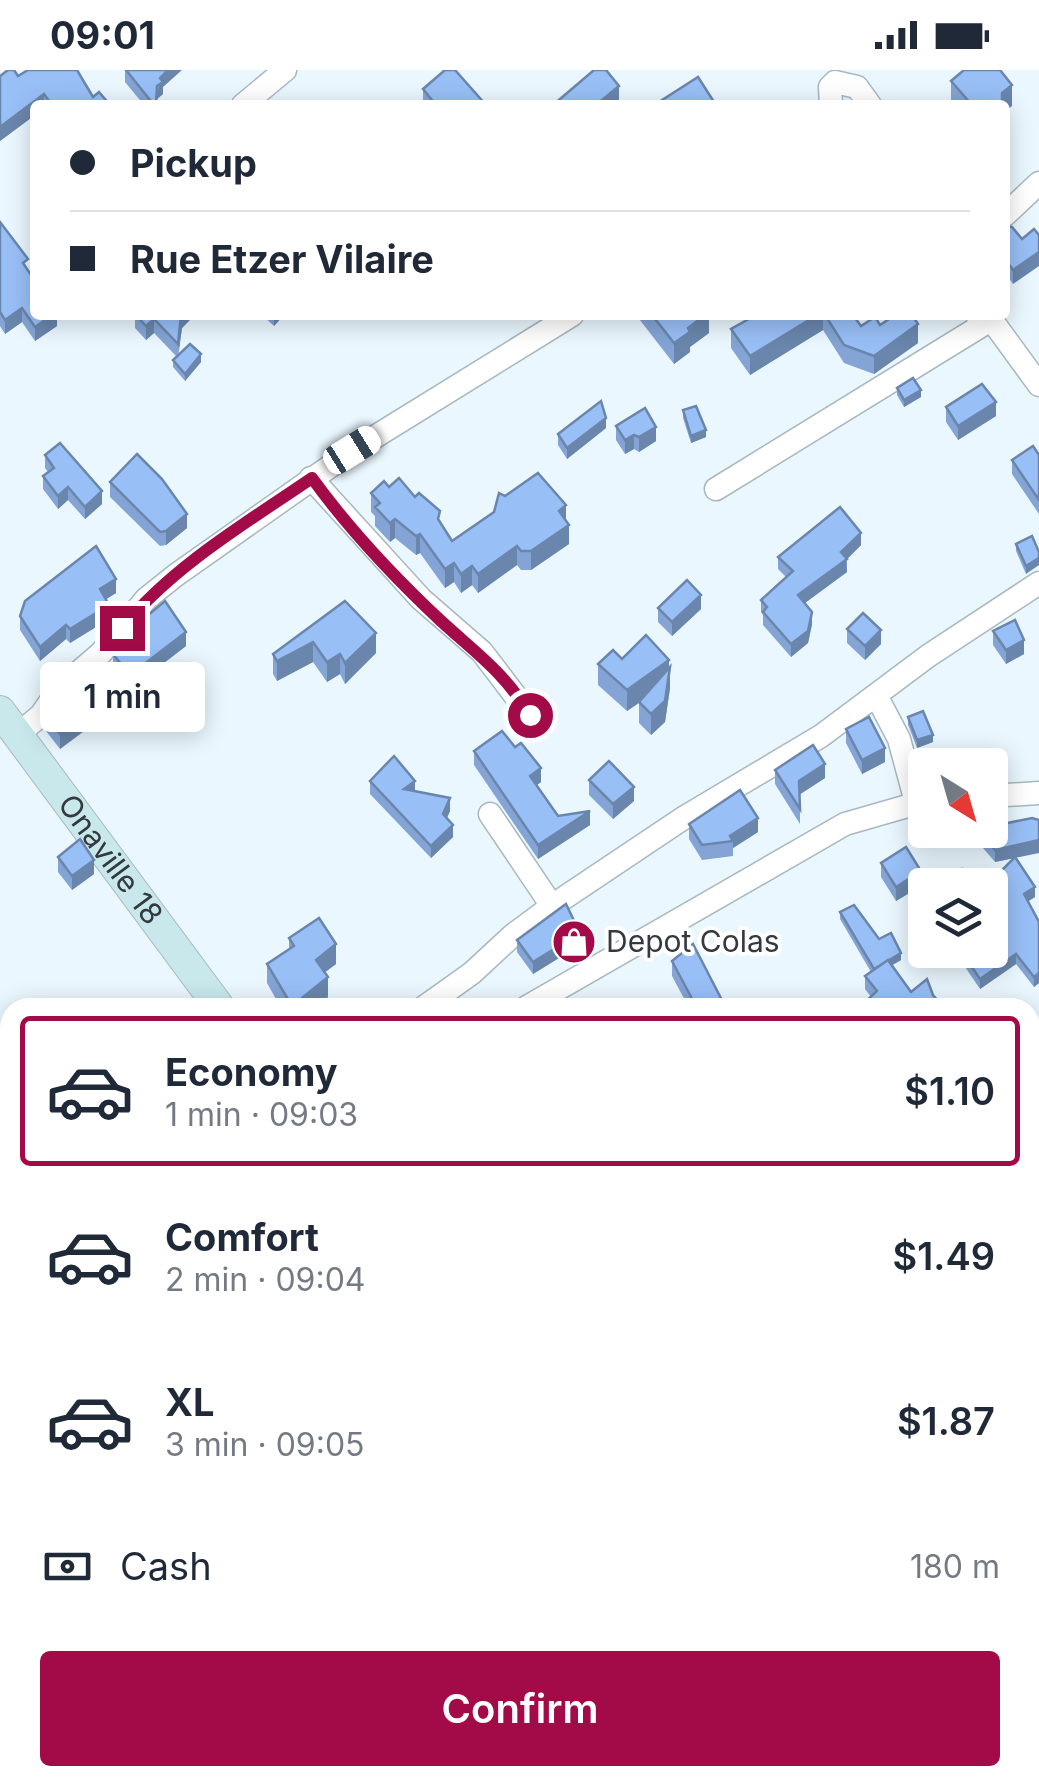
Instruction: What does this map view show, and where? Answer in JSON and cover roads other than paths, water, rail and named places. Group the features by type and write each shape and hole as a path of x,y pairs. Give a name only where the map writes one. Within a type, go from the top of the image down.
{"street":[{"path":"249,100 285,70"},
{"path":"831,86 856,87 866,100"},
{"path":"1010,209 1039,182"},
{"path":"8,723 42,715 59,689 100,653 146,599 312,478 563,320"},
{"path":"716,490 980,320"},
{"path":"987,320 1039,385"},
{"path":"312,478 420,600 482,652 511,684 530,715"},
{"path":"436,998 552,906 877,697 956,636 1039,584"},
{"path":"877,697 908,766"},
{"name":"Onaville 18","path":"8,723 213,998"},
{"path":"1008,795 1039,793"},
{"path":"542,998 846,824 908,806"},
{"path":"490,814 552,906"}],"place":[{"name":"Depot Colas","path":"574,942"}]}
